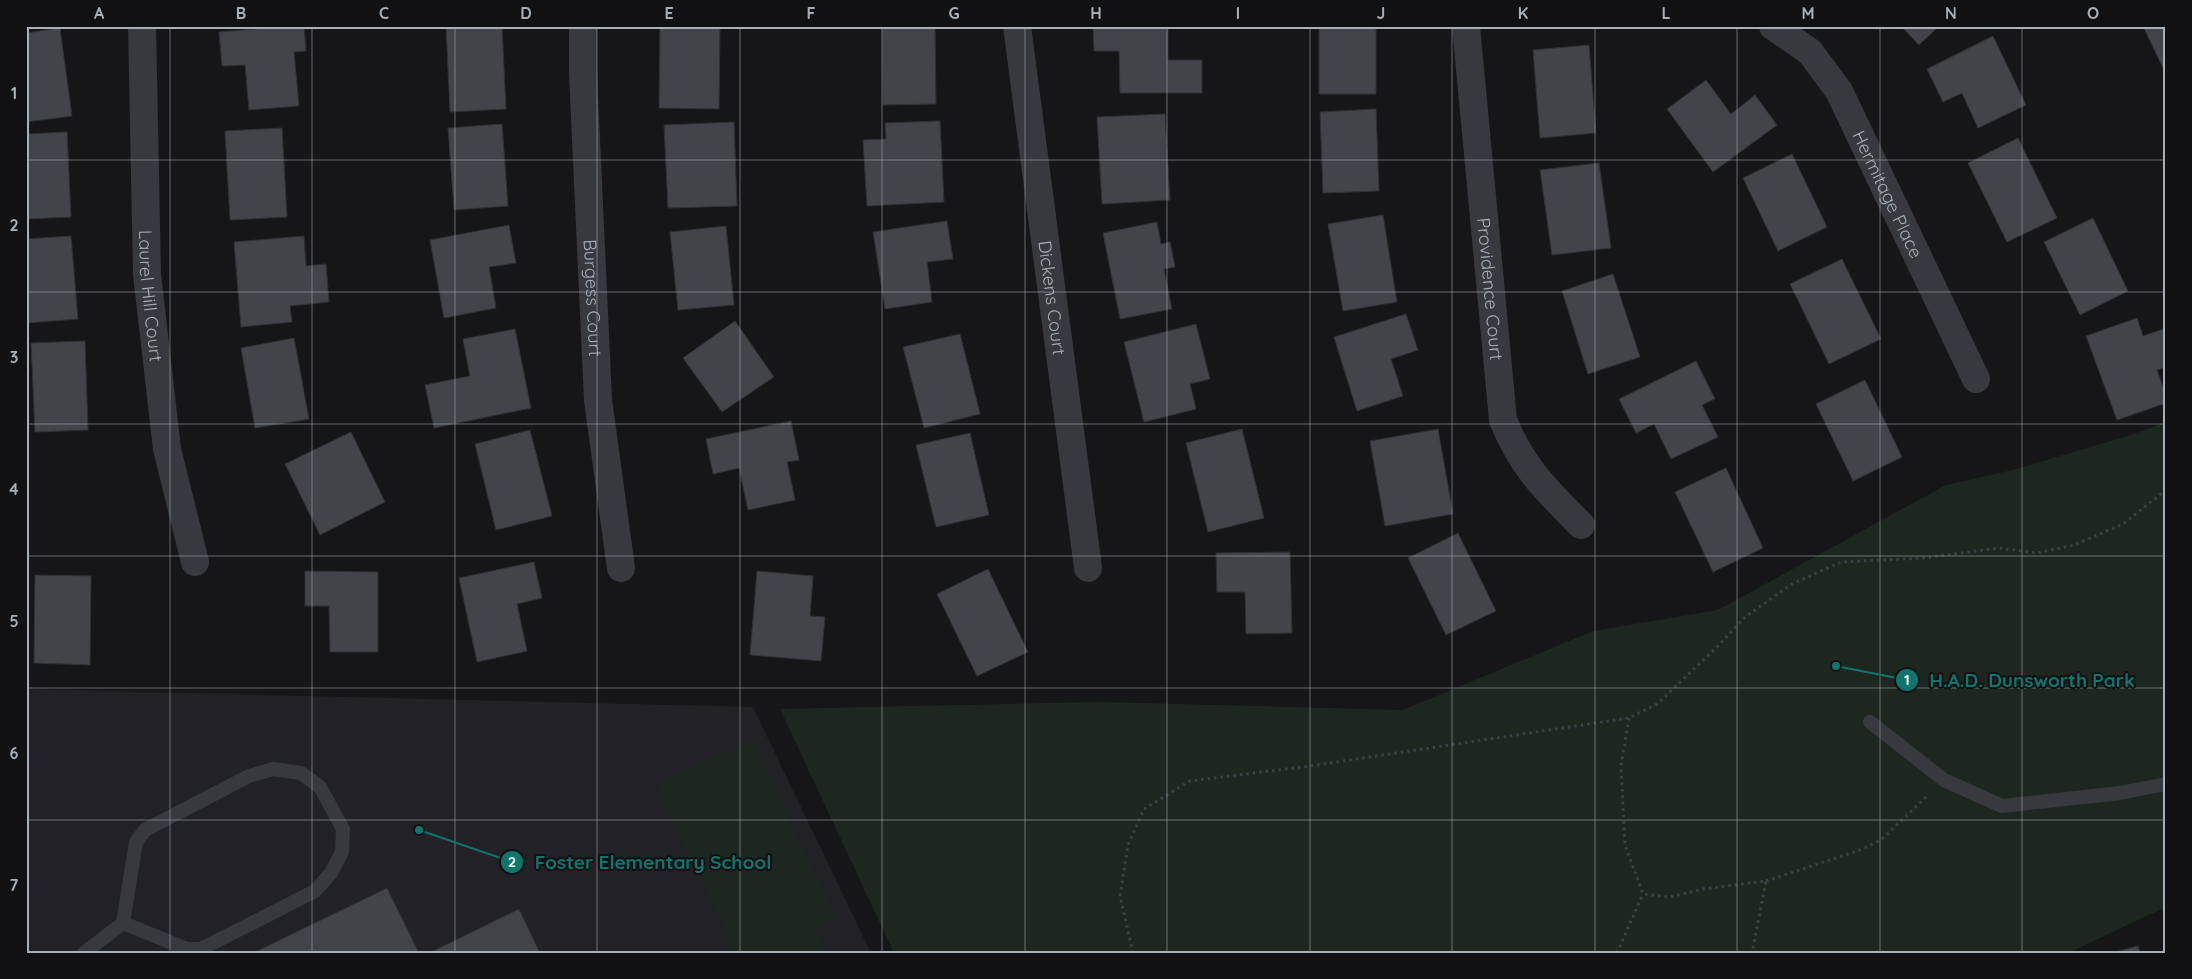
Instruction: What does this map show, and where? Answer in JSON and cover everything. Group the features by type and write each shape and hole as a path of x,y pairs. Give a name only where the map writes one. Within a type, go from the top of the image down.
{"street":[{"name":"Laurel Hill Court","path":"142,26 147,274 167,448 196,562"},
{"name":"Burgess Court","path":"583,26 583,84 598,400 621,568"},
{"name":"Dickens Court","path":"1017,26 1088,568"},
{"name":"Providence Court","path":"1466,26 1503,420 1513,446 1536,480 1581,526"},
{"name":"Hermitage Place","path":"1774,26 1810,52 1839,91 1976,380"}],"lane":[{"path":"1870,722 1944,780 2002,806 2120,794 2166,784"},
{"path":"84,953 123,923 136,842 144,830 250,776 273,769 301,773 320,787 343,829 342,852 331,873 316,891 201,949 187,949 123,923"}],"path":[{"path":"1133,953 1120,896 1128,845 1144,809 1190,781 1310,766 1629,718 1657,704 1711,654 1745,617 1792,584 1841,562 1923,558 1999,548 2037,553 2074,545 2123,524 2166,490"},
{"path":"1617,953 1643,894 1625,845 1621,766 1629,718"},
{"path":"1643,894 1670,897 1703,889 1766,881 1860,850 1880,840 1944,780"},
{"path":"1752,953 1766,881"}],"shaded area":[{"path":"2166,422 2166,907 2068,953 894,953 780,709 1100,702 1403,710 1593,631 1718,610 1946,485 2013,470 2131,435"},
{"path":"26,689 753,707 871,953 26,953"},
{"path":"752,740 836,918 815,929 826,953 736,953 657,786"}],"building":[{"path":"304,26 306,51 294,52 299,106 249,110 245,65 222,66 219,32"},
{"path":"446,26 502,26 506,109 450,112"},
{"path":"660,26 720,26 719,109 659,108"},
{"path":"882,26 935,26 936,104 883,105"},
{"path":"1093,26 1168,26 1168,60 1202,60 1202,93 1120,93 1119,51 1094,51"},
{"path":"1319,26 1376,26 1376,94 1319,94"},
{"path":"1901,26 1939,26 1919,45"},
{"path":"2143,26 2166,26 2166,66 2163,68"},
{"path":"60,28 72,116 26,122 26,33"},
{"path":"1993,36 2026,105 1978,128 1962,93 1943,102 1927,69"},
{"path":"1589,45 1596,133 1540,138 1533,50"},
{"path":"1706,80 1731,114 1755,95 1777,125 1713,172 1667,109"},
{"path":"1376,109 1379,191 1323,193 1320,112"},
{"path":"1165,114 1170,200 1102,204 1097,117"},
{"path":"940,121 944,202 867,206 863,140 886,139 885,123"},
{"path":"734,122 737,206 668,208 664,125"},
{"path":"502,124 508,206 454,210 448,128"},
{"path":"282,128 287,217 230,220 225,131"},
{"path":"67,132 71,217 26,219 26,134"},
{"path":"2018,138 2057,218 2007,242 1968,163"},
{"path":"1792,154 1827,227 1778,251 1743,178"},
{"path":"1599,163 1611,248 1552,255 1540,170"},
{"path":"1383,215 1397,302 1343,311 1328,224"},
{"path":"2093,218 2128,291 2080,315 2044,242"},
{"path":"947,221 953,259 927,262 932,302 885,309 873,232"},
{"path":"1157,222 1161,244 1170,242 1175,267 1164,269 1172,309 1120,319 1103,233"},
{"path":"509,225 516,263 489,267 496,308 444,318 430,240"},
{"path":"726,226 734,305 678,310 670,232"},
{"path":"71,236 78,319 26,323 26,239"},
{"path":"304,236 306,266 326,264 329,302 290,306 292,322 241,327 234,242"},
{"path":"1842,259 1881,339 1829,364 1790,284"},
{"path":"1613,274 1640,357 1588,374 1562,291"},
{"path":"1406,314 1418,350 1391,359 1403,396 1357,411 1334,337"},
{"path":"2137,318 2143,336 2164,329 2166,335 2166,367 2157,370 2166,395 2166,403 2117,420 2086,336"},
{"path":"735,321 774,377 722,412 683,358"},
{"path":"1196,324 1210,379 1190,384 1196,409 1144,422 1124,342"},
{"path":"515,329 531,408 434,428 425,385 470,376 463,339"},
{"path":"960,334 980,414 924,428 903,347"},
{"path":"294,338 309,419 255,428 241,348"},
{"path":"85,341 88,430 35,432 31,343"},
{"path":"1696,361 1715,399 1702,405 1718,437 1671,459 1654,424 1636,433 1619,399"},
{"path":"1865,380 1902,457 1853,481 1816,404"},
{"path":"791,421 799,460 787,462 795,500 748,510 739,468 713,474 706,439"},
{"path":"1242,429 1264,518 1208,532 1186,443"},
{"path":"1438,429 1453,514 1385,526 1370,441"},
{"path":"530,430 552,516 496,530 475,444"},
{"path":"351,432 385,502 320,535 285,464"},
{"path":"970,433 989,515 936,527 916,445"},
{"path":"1726,468 1763,548 1713,572 1675,492"},
{"path":"1458,533 1496,611 1446,635 1408,558"},
{"path":"1290,552 1292,633 1246,634 1245,592 1217,592 1216,553"},
{"path":"534,562 542,598 517,604 527,651 477,662 459,578"},
{"path":"988,569 1028,652 977,676 937,594"},
{"path":"305,571 378,572 378,652 330,652 329,606 305,606"},
{"path":"757,571 813,576 810,616 825,617 821,661 750,655"},
{"path":"35,575 91,576 90,665 34,663"},
{"path":"387,888 419,953 253,953"},
{"path":"519,909 540,953 429,953"},
{"path":"2138,946 2140,953 2111,953"}],"place":[{"name":"H.A.D. Dunsworth Park","path":"1836,666"},
{"name":"Foster Elementary School","path":"419,830"}]}
